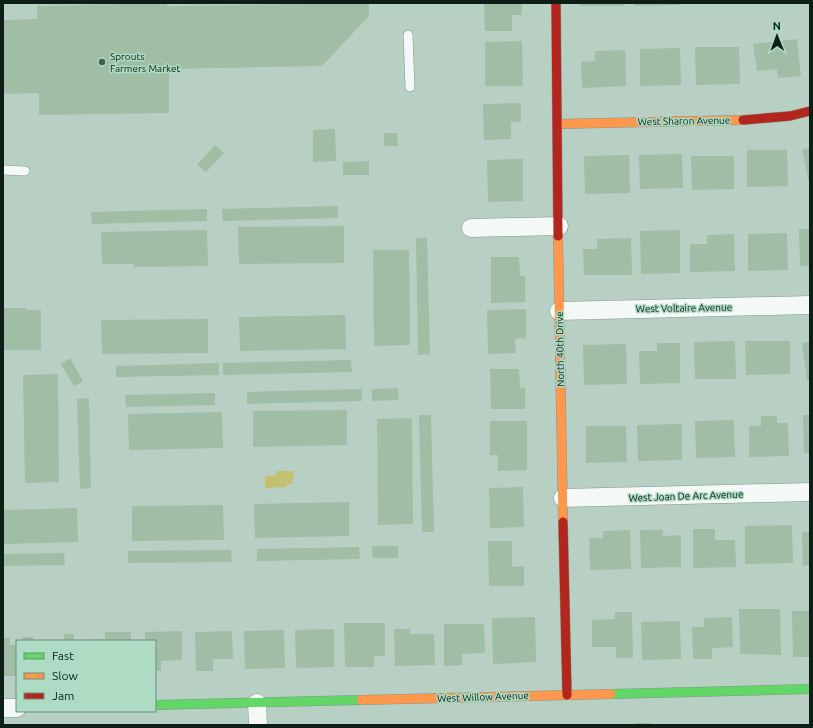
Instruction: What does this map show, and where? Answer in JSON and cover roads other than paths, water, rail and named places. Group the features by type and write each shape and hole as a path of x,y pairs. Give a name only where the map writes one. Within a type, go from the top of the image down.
{"street":[{"name":"North 40th Drive","path":"556,3 559,311 567,695"},
{"name":"West Sharon Avenue","path":"557,124 747,120 790,116 810,111"},
{"path":"471,228 559,226"},
{"name":"West Voltaire Avenue","path":"559,311 810,305"},
{"name":"West Joan De Arc Avenue","path":"563,498 810,492"},
{"name":"West Willow Avenue","path":"156,705 810,688"},
{"path":"257,703 258,725"},
{"path":"3,708 16,708"}],"lane":[{"path":"408,35 410,87"},
{"path":"3,170 25,171"}],"place":[{"name":"Sprouts Farmers Market","path":"102,62"}]}
